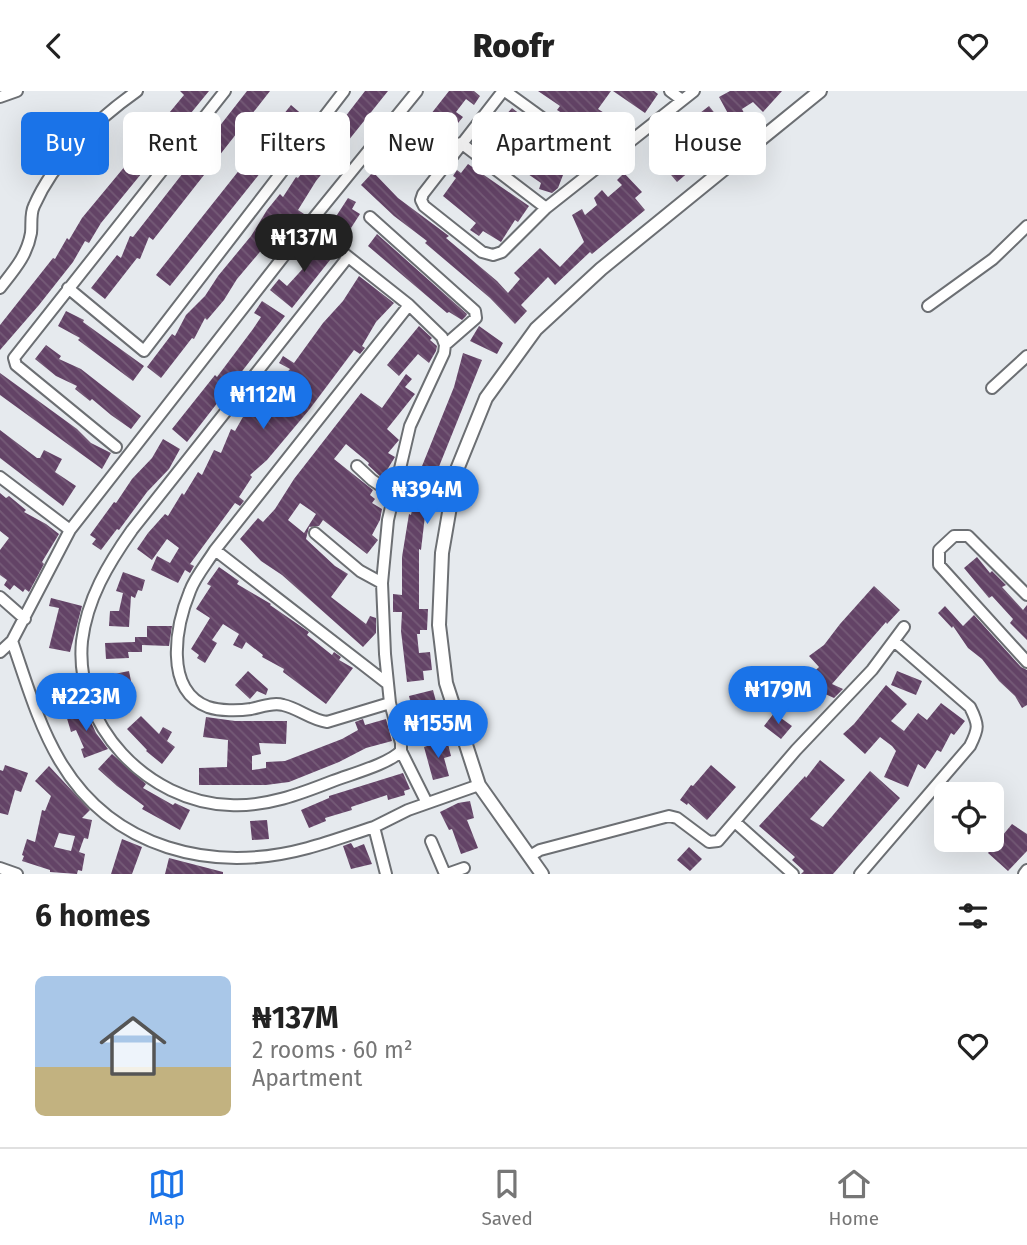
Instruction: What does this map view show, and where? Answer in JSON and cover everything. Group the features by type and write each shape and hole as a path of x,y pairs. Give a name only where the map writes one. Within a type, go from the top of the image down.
{"street":[{"path":"0,97 17,91"},
{"path":"0,288 23,259 31,233 32,210 59,164 100,121 137,91"},
{"path":"116,447 14,362 14,358 225,91"},
{"path":"68,288 144,351 344,91"},
{"path":"0,652 12,641 25,619 70,530 417,91"},
{"path":"533,112 504,91 423,194 421,200 424,206 482,252 493,255 502,252 546,208 587,175"},
{"path":"670,91 682,100"},
{"path":"635,137 694,91"},
{"path":"542,874 479,785 446,683 439,625 442,553 456,473 486,398 536,329 601,269 820,91"},
{"path":"461,143 546,208"},
{"path":"370,217 475,311 476,318 445,345"},
{"path":"309,225 409,305 442,337 445,345 444,353 410,426 393,494 382,583 390,703 401,751 427,803"},
{"path":"928,306 993,259 1027,226"},
{"path":"348,257 110,561 93,596 85,626 83,661 93,710 117,750 152,780 191,799 229,806 271,802 341,778 393,757 401,751"},
{"path":"390,703 327,722 318,721 278,704 236,710 209,707 198,701 184,685 177,638 180,618 190,589 215,550 409,305"},
{"path":"992,388 1027,356"},
{"path":"357,466 393,494"},
{"path":"0,477 70,530"},
{"path":"315,533 360,571 382,583"},
{"path":"1027,595 968,536 954,536 939,550 939,565 1027,662"},
{"path":"215,550 388,684"},
{"path":"0,597 25,619"},
{"path":"530,856 540,850 662,816 677,818 709,842 721,839 796,750 872,670 904,627"},
{"path":"12,641 39,716 59,760 92,802 112,820 135,835 170,850 192,855 249,858 306,849 374,827 427,803 479,785"},
{"path":"860,874 970,746 978,730 970,707 894,641"},
{"path":"735,822 793,874"},
{"path":"374,827 386,874"},
{"path":"431,841 446,874 464,868"},
{"path":"0,868 17,874"}],"building":[{"path":"180,91 209,91 192,112 170,112 184,95"},
{"path":"247,91 270,91 254,112 235,112 235,136 221,153 221,124"},
{"path":"365,91 388,91 371,112 364,112 364,121 350,138 349,112"},
{"path":"449,91 474,91 480,96 474,105 466,99 456,112 432,112"},
{"path":"538,91 611,91 598,109 603,112 560,112 557,110 560,106"},
{"path":"613,91 654,91 658,94 645,113"},
{"path":"730,91 782,91 763,112 753,102 742,109 744,112 727,112 719,97"},
{"path":"291,105 299,112 285,112"},
{"path":"709,106 714,112 701,112"},
{"path":"468,164 472,167 472,175 484,175 529,206 518,222 515,220 501,242 483,231 479,236 470,230 476,223 443,196 456,178 454,175 458,175 458,171 461,173"},
{"path":"123,169 123,175 140,175 101,223 89,243 85,241 73,262 0,350 0,325 53,258 55,259 82,218"},
{"path":"181,175 204,175 153,240 149,237 140,259 137,258 105,299 91,288 117,255 121,258 130,236 133,237"},
{"path":"235,175 259,175 170,286 156,275"},
{"path":"300,175 321,175 298,210 304,214 296,227 282,219 270,240 237,279 224,300 207,320 205,318 194,339 192,338 161,378 147,367 172,334 175,336 186,315 205,296 251,236 267,210 280,194 283,197 296,177"},
{"path":"370,175 376,175 398,198 449,236 446,238 508,293 520,279 514,273 540,248 560,267 584,242 572,215 582,209 585,215 597,205 594,198 602,190 608,197 622,185 617,180 622,175 626,175 642,192 635,198 645,210 592,254 590,252 555,285 548,277 521,305 527,311 515,324 490,298 425,243 427,241 394,216 361,185"},
{"path":"529,175 563,175 558,188 552,193 539,189 541,183"},
{"path":"671,175 685,175 677,182"},
{"path":"348,198 356,202 352,209 360,214 351,228 347,225 336,237 329,232 339,220 335,218"},
{"path":"377,234 467,314 466,316 462,320 447,313 368,246"},
{"path":"312,238 334,255 292,308 270,290 279,279 287,286 309,262 300,254"},
{"path":"359,276 394,303 376,322 362,346 365,348 360,354 354,350 309,410 267,460 250,475 252,477 239,497 244,501 240,506 235,503 190,564 194,566 190,573 185,570 178,583 151,570 157,556 170,563 179,548 167,539 152,560 137,549 148,533 165,514 168,516 198,472 202,475 214,450 221,453 231,429 235,431 248,408 253,411 290,369 279,363 283,356 294,363 343,301"},
{"path":"262,301 285,316 187,442 172,429 215,375 217,377 253,329 261,317 254,313"},
{"path":"66,311 84,320 83,322 144,366 133,381 78,340 80,338 58,326"},
{"path":"419,326 432,338 430,340 437,346 436,351 429,363 418,354 399,376 387,365"},
{"path":"479,326 503,343 497,354 470,341"},
{"path":"46,345 61,356 59,359 81,369 141,416 131,429 92,399 90,401 75,389 77,386 56,376 35,359"},
{"path":"463,353 482,360 438,469 431,508 426,507 421,550 419,549 419,609 428,609 427,630 420,630 420,634 417,634 419,653 430,652 432,670 423,671 424,680 407,682 401,631 402,612 393,612 393,594 402,595 402,557 409,514 411,515 420,471 454,387"},
{"path":"0,373 77,429 91,443 111,453 102,469 0,395"},
{"path":"406,374 412,379 405,387 415,394 387,429 399,440 388,453 395,457 382,478 346,444 334,459 373,490 370,495 375,499 372,503 382,509 372,535 378,540 367,554 323,520 319,526 309,527 306,539 335,566 348,574 331,597 366,624 370,616 376,618 376,633 363,647 282,575 261,561 240,539 258,518 263,522 275,509 294,479 361,393 382,408","holes":["300,503 316,514 304,533 288,520"]},
{"path":"0,430 37,458 40,458 44,450 62,459 55,472 76,486 63,506 0,458"},
{"path":"163,439 180,449 169,469 101,550 92,544 96,539 90,535 132,479 152,458"},
{"path":"0,493 6,498 9,496 26,510 24,512 59,534 42,562 44,564 29,592 25,589 23,592 14,585 10,590 4,585 7,580 0,575 0,550 9,538 0,531"},
{"path":"977,557 990,573 992,571 1006,585 1002,587 1023,610 1027,605 1027,640 1010,623 1013,619 992,596 989,598 964,568"},
{"path":"219,567 239,581 237,584 271,604 309,632 307,635 332,655 334,652 341,657 339,660 353,668 326,704 246,642 242,649 233,645 239,634 223,624 212,640 217,643 205,663 197,658 199,655 191,649 210,618 196,609 211,586 207,584"},
{"path":"123,572 145,580 142,591 138,590 135,598 131,596 129,627 109,626 110,611 119,611 123,593 116,591"},
{"path":"874,586 900,610 887,624 886,622 832,684 843,689 834,698 823,693 816,699 801,684 819,667 809,656 824,645"},
{"path":"51,598 82,606 70,652 49,648 59,608 49,606"},
{"path":"945,606 963,626 974,615 1021,667 1027,670 1027,705 1022,708 1015,696 982,659 968,648 953,626 952,628 938,613"},
{"path":"147,626 172,626 169,646 142,645 142,652 128,652 129,658 106,659 105,643 135,642 135,637 147,637"},
{"path":"129,671 132,686 112,690 109,675"},
{"path":"248,671 268,689 266,695 257,691 250,699 235,685"},
{"path":"897,671 922,681 916,695 891,685"},
{"path":"886,685 907,704 891,721 904,731 918,713 927,720 941,703 965,721 954,735 951,733 941,752 937,750 925,769 918,764 908,787 884,777 896,751 892,746 880,737 865,754 843,734"},
{"path":"433,690 438,709 431,710 435,727 418,732 409,696"},
{"path":"85,709 96,733 108,749 84,758 81,749 84,748 76,730 71,732 66,715"},
{"path":"774,713 792,726 781,739 764,726"},
{"path":"141,716 159,734 163,727 172,732 167,741 175,747 162,764 146,751 127,729"},
{"path":"206,717 235,721 287,721 286,744 259,743 261,754 252,756 252,770 266,768 266,762 285,761 342,739 358,730 355,722 363,719 365,725 386,719 392,741 366,748 289,782 266,785 199,785 199,768 227,767 228,740 203,737"},
{"path":"440,742 441,746 448,744 451,756 444,758 449,776 433,780 424,747"},
{"path":"112,754 146,784 143,788 173,805 175,803 190,810 180,830 142,809 144,806 98,769"},
{"path":"820,760 845,780 810,819 823,827 870,771 900,798 833,874 801,874 804,871 792,860 795,857 759,826"},
{"path":"5,765 28,773 21,792 15,790 8,815 0,813 0,770 3,771"},
{"path":"711,765 736,787 707,820 688,803 687,805 680,800"},
{"path":"49,766 90,810 82,818 92,820 88,839 84,838 79,852 85,854 82,871 78,870 77,874 50,872 22,861 27,839 35,842 42,810 45,811 51,796 35,781","holes":["59,833 75,836 71,851 54,847"]},
{"path":"403,773 410,789 404,791 405,795 388,800 387,795 351,807 352,810 325,818 326,821 309,828 301,810 329,796"},
{"path":"470,801 474,818 467,820 478,848 461,854 452,829 449,830 440,812 458,803"},
{"path":"267,820 269,839 252,840 250,821"},
{"path":"1012,824 1027,834 1027,851 1008,871 988,853 1004,852 1004,834"},
{"path":"122,839 142,847 132,874 111,874"},
{"path":"351,843 354,848 364,844 372,864 351,869 343,846"},
{"path":"689,847 702,859 690,871 677,860"},
{"path":"169,858 223,872 223,874 165,874"}]}
